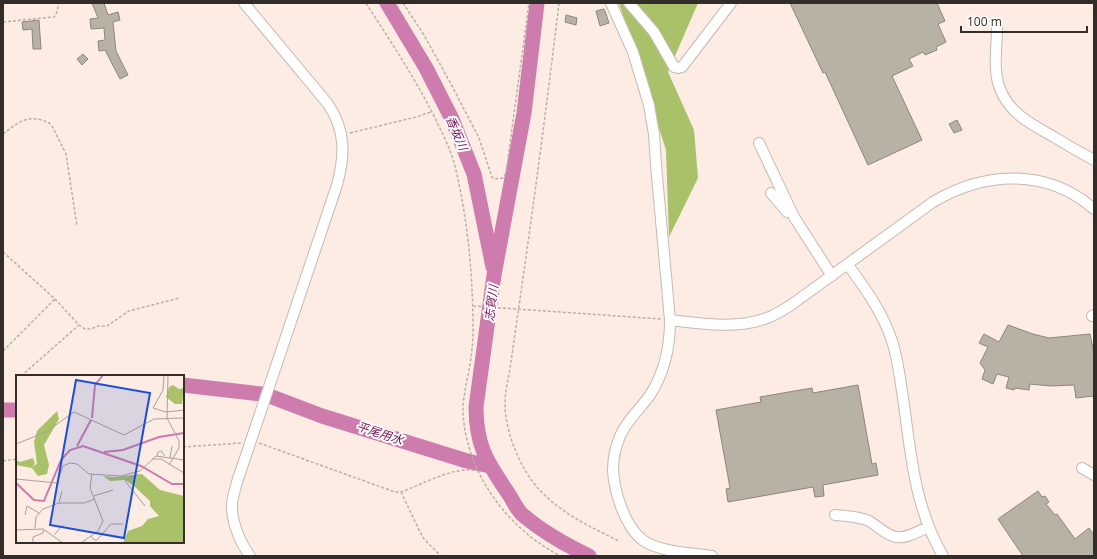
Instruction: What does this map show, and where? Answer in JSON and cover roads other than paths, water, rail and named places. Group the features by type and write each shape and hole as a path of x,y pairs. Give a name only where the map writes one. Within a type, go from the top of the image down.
{"street":[{"path":"244,3 328,104 337,119 342,134 342,162 337,185 237,482 232,502 232,510 237,529 250,556"},
{"path":"611,3 633,52 649,105 654,134 656,173 670,320 670,339 663,370 650,395 627,424 617,444 613,468 614,482 620,504 627,519 638,536 644,541 674,551 712,556"},
{"path":"629,3 654,32 674,67 678,68 682,67 731,3"},
{"path":"997,28 996,65 999,85 1005,99 1013,111 1025,121 1094,160"},
{"path":"759,142 794,217 832,276"},
{"path":"670,320 694,323 738,324 772,316 791,306 933,202 956,190 979,182 1002,178 1046,183 1068,191 1080,198 1094,210"},
{"path":"771,193 788,213 794,217"},
{"path":"848,265 868,293 892,341 899,369 912,466 920,502 928,527 943,556"},
{"path":"1082,468 1094,475"},
{"path":"835,515 863,518 896,538 906,536 928,527"}],"waterway":[{"name":"香坂川","path":"387,3 426,68 452,119 474,174 493,267"},
{"name":"志賀川","path":"537,3 524,113 494,275 476,407 478,433 484,453 494,472 519,511 531,522 547,533 589,556"},
{"name":"平尾用水","path":"184,385 261,394"},
{"name":"平尾用水","path":"272,397 322,416 467,461 490,466"},
{"name":"平尾用水","path":"3,410 16,410"}]}
